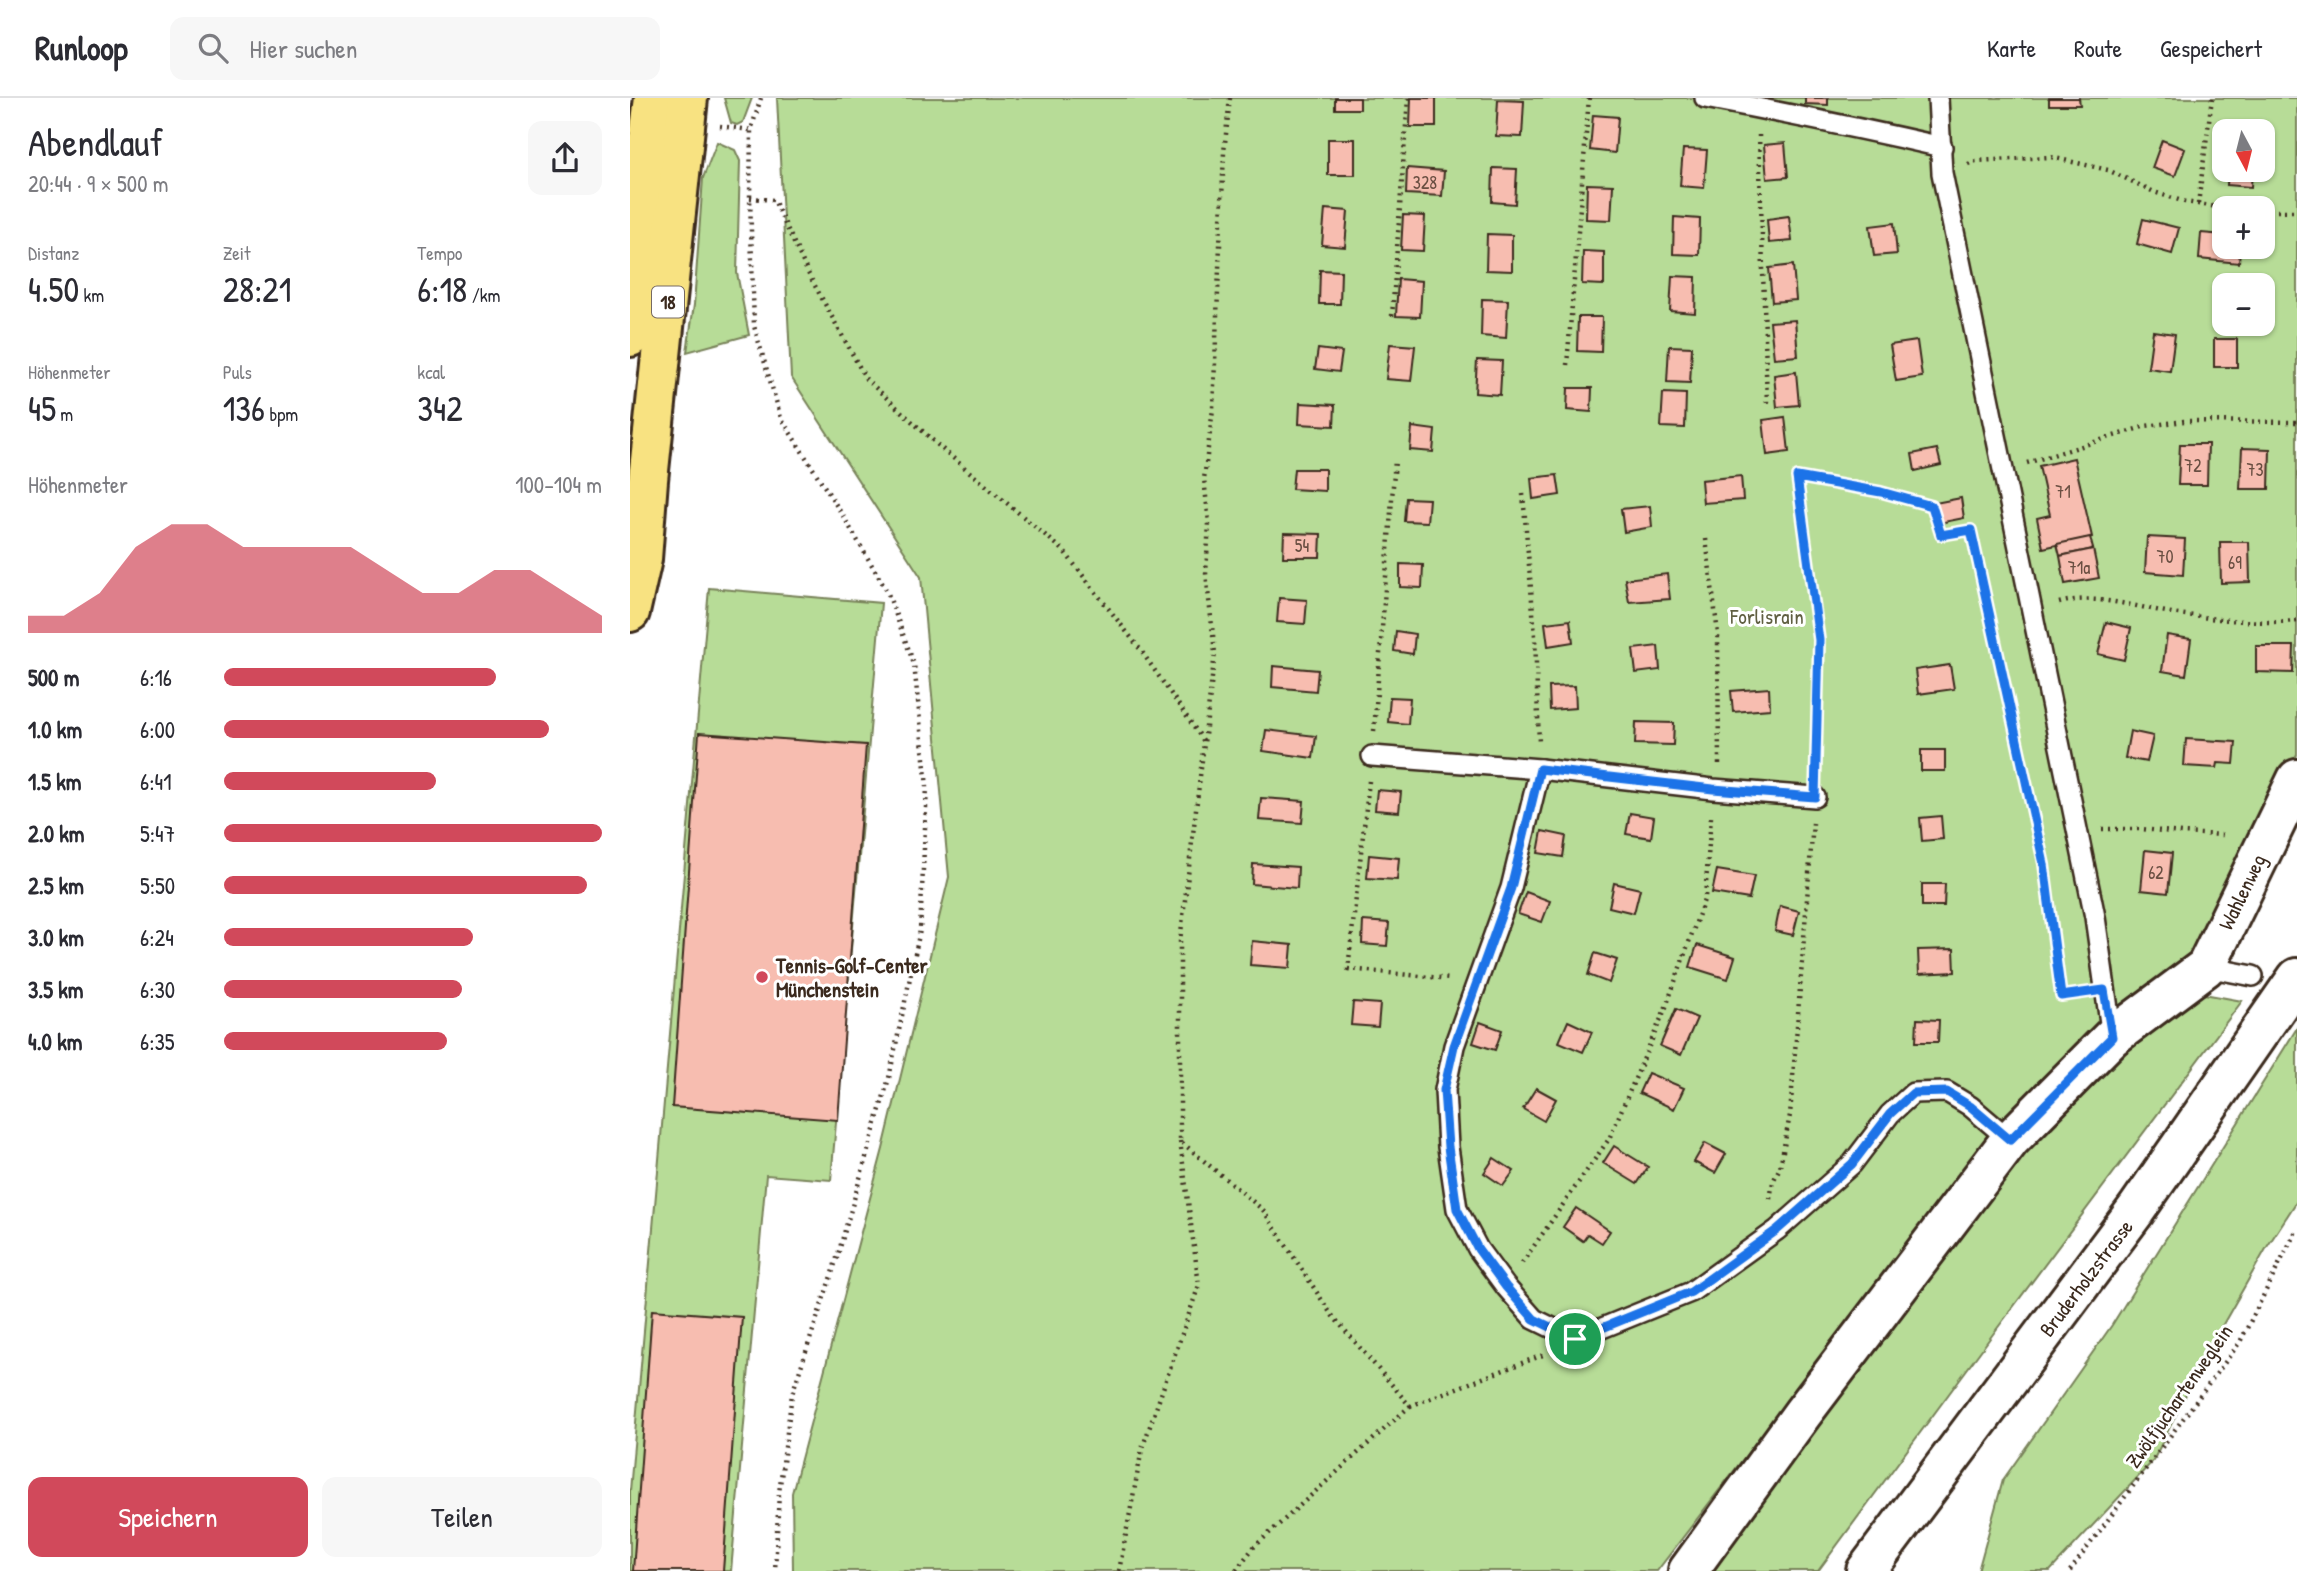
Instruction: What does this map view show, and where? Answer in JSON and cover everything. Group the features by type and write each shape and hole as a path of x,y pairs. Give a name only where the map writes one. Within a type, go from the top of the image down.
{"main road":[{"name":"18","path":"630,337 662,113"},
{"name":"18","path":"630,612 642,559 648,480 662,113"}],"street":[{"name":"Wahlenweg","path":"2206,967 2297,779"},
{"path":"1688,1571 1802,1414 2010,1140 2112,1037 2206,967"},
{"name":"Bruderholzstrasse","path":"1866,1571 2136,1210 2297,978"}],"lane":[{"path":"1705,98 1839,123 1942,147"},
{"path":"1938,98 1942,173 2095,917 2112,1037"},
{"path":"1372,756 1540,769 1713,789 1815,797"},
{"path":"1540,769 1511,888 1454,1046 1444,1090 1448,1147 1457,1209 1478,1249 1534,1319 1575,1339 1691,1292 1777,1230 1852,1164 1890,1114 1913,1093 1947,1092 1970,1106 2010,1140"},
{"path":"2206,967 2253,976"}],"path":[{"path":"761,98 751,130 754,326 780,418 845,519 887,591 914,664 928,787 920,930 889,1078 837,1258 792,1394 779,1493 775,1571"},
{"path":"1119,1571 1142,1449 1199,1285 1180,1141 1180,941 1215,653 1206,573 1209,523 1204,480 1213,409 1224,152 1230,98"},
{"path":"1392,316 1408,98"},
{"path":"1567,365 1589,98"},
{"path":"2198,204 2212,98"},
{"path":"1758,108 1768,404"},
{"path":"1976,162 2051,157 2108,170 2154,192 2212,206"},
{"path":"750,198 774,200 808,273 866,379 942,448 1063,550 1140,649 1205,744"},
{"path":"2275,211 2297,211"},
{"path":"2042,459 2146,426 2184,421 2297,422"},
{"path":"1773,1182 1780,1167 1790,1115 1815,797 1819,640 1797,477 1881,492 1932,506 1941,535 1971,530 2044,864 2061,996 2104,990"},
{"path":"1523,494 1535,636 1540,769"},
{"path":"1506,1287 1609,1139 1666,1007 1705,897 1713,789 1719,767 1718,634 1706,539"},
{"path":"2062,602 2104,600 2200,617 2267,623 2297,621"},
{"path":"2078,835 2105,828 2224,835"},
{"path":"1180,1141 1263,1210 1331,1314 1410,1406"},
{"name":"Zwölfjuchartenweglein","path":"2070,1571 2240,1342 2297,1229"},
{"path":"1236,1571 1254,1547 1410,1406 1544,1354 1575,1339"}],"green space":[{"path":"724,98 752,98 743,122 737,125 731,123"},
{"name":"Forlisrain","path":"777,98 2297,98 2297,755 2200,940 2174,979 1997,1129 1657,1571 793,1571 792,1493 883,1149 949,877 921,577 791,377"},
{"path":"717,142 735,150 740,161 737,273 749,335 687,352 694,305 703,178"},
{"name":"Tennis-Golf-Center Münchenstein","path":"709,588 881,603 831,1180 766,1175 731,1571 630,1571 630,1491"},
{"path":"2204,994 2242,1001 1818,1571 1700,1571 1959,1225 2126,1046"},
{"path":"2297,1028 2297,1201 2267,1247 2205,1356 2153,1461 2050,1571 1978,1571 2003,1480 2112,1325"}],"building":[{"path":"1335,98 1360,98 1360,109 1335,109"},
{"path":"1411,98 1436,98 1436,127 1410,127"},
{"path":"1805,98 1828,98 1828,105 1805,104"},
{"path":"2049,98 2079,98 2080,105 2049,105"},
{"path":"1498,100 1524,101 1522,137 1496,136"},
{"path":"1593,115 1618,117 1615,153 1590,150"},
{"path":"1328,139 1355,139 1355,175 1328,175"},
{"path":"2162,140 2185,149 2175,176 2152,168"},
{"path":"1785,143 1788,177 1767,179 1764,145"},
{"path":"1683,149 1707,150 1704,188 1680,186"},
{"path":"1407,168 1444,171 1442,196 1406,194"},
{"path":"1493,168 1517,169 1515,204 1492,202"},
{"path":"2227,182 2251,182 2251,187 2227,185"},
{"path":"1587,184 1613,185 1611,220 1586,219"},
{"path":"1325,209 1348,211 1345,247 1322,245"},
{"path":"1403,215 1425,216 1423,251 1401,250"},
{"path":"1789,216 1792,241 1769,243 1767,219"},
{"path":"1674,217 1700,219 1699,255 1673,254"},
{"path":"2143,219 2179,228 2172,254 2137,244"},
{"path":"1894,223 1897,254 1874,256 1870,226"},
{"path":"2201,233 2212,234 2212,259 2239,259 2239,263 2199,259"},
{"path":"1487,234 1512,235 1512,271 1486,270"},
{"path":"1583,251 1604,252 1604,285 1582,284"},
{"path":"1793,265 1796,300 1772,302 1769,268"},
{"path":"1320,270 1341,271 1340,304 1319,304"},
{"path":"1672,276 1696,277 1695,313 1670,311"},
{"path":"1398,279 1422,281 1420,317 1396,316"},
{"path":"1482,299 1508,300 1506,338 1481,336"},
{"path":"1578,317 1602,317 1601,352 1577,351"},
{"path":"1795,320 1798,356 1774,358 1770,322"},
{"path":"2153,331 2175,334 2170,371 2148,368"},
{"path":"2214,339 2237,339 2237,367 2214,367"},
{"path":"1917,341 1922,377 1896,381 1890,345"},
{"path":"1390,344 1415,346 1411,381 1386,379"},
{"path":"1669,346 1692,347 1690,383 1667,382"},
{"path":"1318,349 1342,352 1339,372 1315,369"},
{"path":"1477,360 1502,361 1500,395 1475,393"},
{"path":"1796,372 1799,405 1777,407 1774,375"},
{"path":"1568,388 1592,388 1591,412 1567,410"},
{"path":"1663,393 1686,394 1685,428 1661,427"},
{"path":"1300,403 1335,405 1334,426 1299,424"},
{"path":"1785,417 1789,452 1767,455 1763,420"},
{"path":"1412,427 1435,430 1433,452 1410,450"},
{"path":"2180,444 2208,444 2207,485 2178,485"},
{"path":"2242,448 2270,449 2269,489 2240,489"},
{"path":"1937,449 1941,465 1915,471 1912,454"},
{"path":"2074,458 2092,537 2043,548 2037,518 2050,515 2039,466"},
{"path":"1294,469 1325,469 1325,491 1292,489"},
{"path":"1557,475 1560,495 1533,499 1531,478"},
{"path":"1741,476 1743,500 1703,503 1701,480"},
{"path":"1406,498 1429,499 1427,522 1404,521"},
{"path":"1961,498 1964,518 1939,523 1935,503"},
{"path":"1650,506 1652,527 1624,532 1621,509"},
{"path":"1284,533 1321,534 1320,557 1283,557"},
{"path":"2090,537 2093,549 2060,556 2057,544"},
{"path":"2147,537 2185,539 2183,575 2145,572"},
{"path":"2220,542 2249,542 2250,582 2221,583"},
{"path":"2093,549 2099,578 2065,584 2060,556"},
{"path":"1400,564 1423,565 1422,588 1400,587"},
{"path":"1667,574 1670,599 1629,602 1625,579"},
{"path":"1279,598 1307,600 1305,624 1277,622"},
{"path":"1570,620 1573,642 1548,646 1545,623"},
{"path":"2106,622 2131,628 2124,660 2098,654"},
{"path":"1396,631 1415,634 1413,654 1394,651"},
{"path":"2167,635 2191,639 2186,675 2162,671"},
{"path":"1658,646 1660,670 1636,673 1633,649"},
{"path":"2256,646 2294,646 2293,673 2256,672"},
{"path":"1950,665 1954,689 1918,694 1915,670"},
{"path":"1273,666 1318,670 1316,691 1272,687"},
{"path":"1575,686 1576,708 1550,710 1549,687"},
{"path":"1769,688 1770,709 1733,712 1731,691"},
{"path":"1390,697 1410,698 1408,724 1388,722"},
{"path":"1636,722 1674,723 1673,745 1635,744"},
{"path":"1266,730 1316,736 1313,758 1263,751"},
{"path":"2130,731 2153,736 2147,762 2125,758"},
{"path":"699,733 866,745 838,1120 672,1107"},
{"path":"2186,739 2236,742 2234,764 2218,763 2217,768 2184,766"},
{"path":"1921,750 1945,750 1945,771 1921,771"},
{"path":"1377,790 1401,792 1399,812 1375,810"},
{"path":"1261,798 1304,801 1302,823 1259,820"},
{"path":"1630,813 1654,817 1651,838 1626,834"},
{"path":"1941,816 1943,839 1922,841 1920,818"},
{"path":"1542,831 1566,836 1563,857 1538,853"},
{"path":"2145,850 2172,853 2168,893 2141,890"},
{"path":"1369,855 1399,858 1397,880 1367,878"},
{"path":"1253,864 1298,867 1297,888 1252,884"},
{"path":"1717,870 1754,876 1749,899 1712,893"},
{"path":"1614,883 1640,889 1634,913 1609,907"},
{"path":"1922,884 1945,884 1944,906 1922,906"},
{"path":"1526,892 1550,901 1542,922 1518,914"},
{"path":"1780,906 1799,911 1793,935 1775,931"},
{"path":"1363,921 1389,923 1387,946 1362,944"},
{"path":"1252,941 1292,945 1290,968 1250,965"},
{"path":"1697,945 1735,957 1728,979 1690,967"},
{"path":"1954,949 1955,972 1919,974 1918,950"},
{"path":"1595,953 1617,960 1609,983 1588,975"},
{"path":"1353,1002 1380,1004 1378,1027 1351,1025"},
{"path":"1676,1009 1697,1018 1681,1055 1660,1046"},
{"path":"1917,1019 1939,1020 1938,1042 1916,1042"},
{"path":"1568,1021 1592,1032 1583,1052 1559,1042"},
{"path":"1480,1022 1502,1030 1495,1050 1473,1043"},
{"path":"1648,1073 1684,1088 1674,1109 1639,1093"},
{"path":"1536,1088 1556,1099 1544,1121 1523,1109"},
{"path":"1705,1143 1726,1154 1715,1173 1694,1162"},
{"path":"1614,1146 1648,1167 1637,1184 1603,1163"},
{"path":"1494,1158 1514,1171 1503,1186 1484,1173"},
{"path":"1576,1208 1610,1231 1602,1243 1588,1234 1583,1241 1563,1227"},
{"path":"652,1310 742,1317 723,1571 633,1571"}],"place":[{"name":"Tennis-Golf-Center Münchenstein","path":"762,977"}],"route":[{"path":"1797,477 1881,492 1932,506 1941,535 1971,530 2044,864 2061,996 2104,990 2112,1037 2010,1140 1970,1106 1947,1092 1913,1093 1890,1114 1852,1164 1777,1230 1691,1292 1575,1339 1534,1319 1478,1249 1457,1209 1448,1147 1444,1090 1454,1046 1511,888 1540,769 1713,789 1815,797 1819,640 1797,477"}]}
